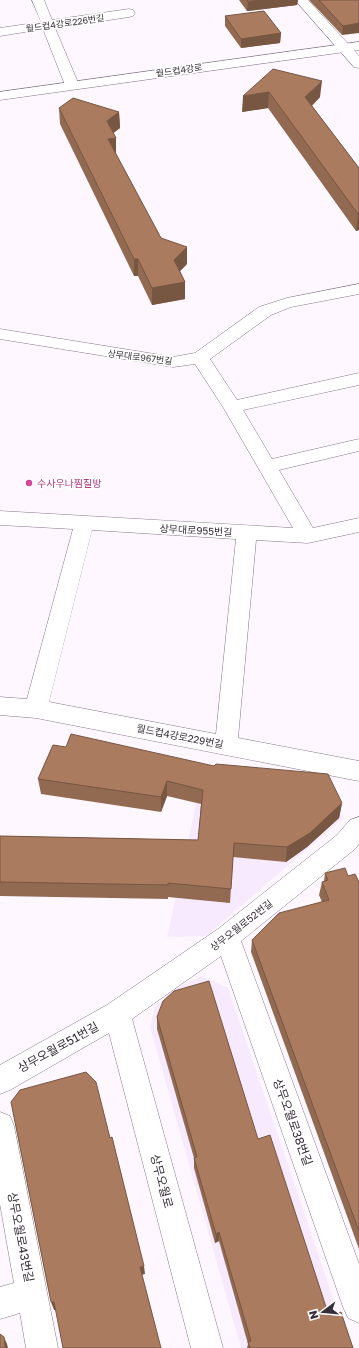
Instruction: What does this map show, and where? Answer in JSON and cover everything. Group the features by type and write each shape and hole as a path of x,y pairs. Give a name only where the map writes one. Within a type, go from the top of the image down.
{"street":[{"path":"38,0 72,85"},
{"path":"301,0 359,64"},
{"name":"월드컵4강로226번길","path":"0,32 129,13"},
{"name":"월드컵4강로","path":"0,96 359,46"},
{"name":"상무대로967번길","path":"0,334 173,362 186,361 200,358 265,311 287,303 359,290"},
{"path":"200,358 232,406 308,536"},
{"path":"232,406 359,379"},
{"path":"267,466 359,445"},
{"name":"상무대로955번길","path":"0,518 308,536 359,524"},
{"path":"36,709 84,524"},
{"path":"226,744 247,532"},
{"name":"월드컵4강로229번길","path":"0,706 36,709 226,744 359,771"},
{"name":"상무오월로52번길","path":"117,1014 227,937 355,840"},
{"name":"상무오월로38번길","path":"227,937 359,1306"},
{"name":"상무오월로51번길","path":"0,1080 117,1014"},
{"name":"상무오월로","path":"117,1014 207,1348"},
{"name":"상무오월로43번길","path":"0,1126 42,1348"},
{"path":"0,1303 32,1294"}],"shaded area":[{"path":"203,773 330,787 343,818 206,936 167,937"},
{"path":"201,976 228,988 350,1348 241,1348 150,1027 155,1007 177,988"}],"building":[{"path":"247,0 260,0 248,2"},
{"path":"319,0 359,0 359,23 343,26"},
{"path":"264,11 281,33 241,39 225,16"},
{"path":"273,69 322,81 305,97 359,168 359,214 269,92 243,96"},
{"path":"73,98 119,112 107,121 116,138 108,139 161,238 187,247 174,260 185,282 152,288 138,259 134,259 59,108"},
{"path":"71,734 214,766 216,764 328,774 342,803 310,833 287,847 234,843 231,889 168,883 168,885 0,882 0,836 198,840 203,790 167,781 161,797 38,779 53,745 66,747"},
{"path":"345,868 348,876 355,874 359,882 359,1231 252,940 279,913 329,900 322,882 328,880 325,873"},
{"path":"209,981 258,1139 270,1135 329,1316 341,1312 353,1348 250,1348 248,1342 251,1341 219,1232 216,1234 194,1158 197,1157 157,1017 163,1001 174,991"},
{"path":"86,1072 96,1082 110,1138 112,1137 144,1266 140,1267 161,1348 63,1348 54,1302 51,1302 11,1102 20,1090"},
{"path":"0,1334 4,1337 5,1348 0,1348"}],"place":[{"name":"수사우나찜질방","path":"29,483"}]}
